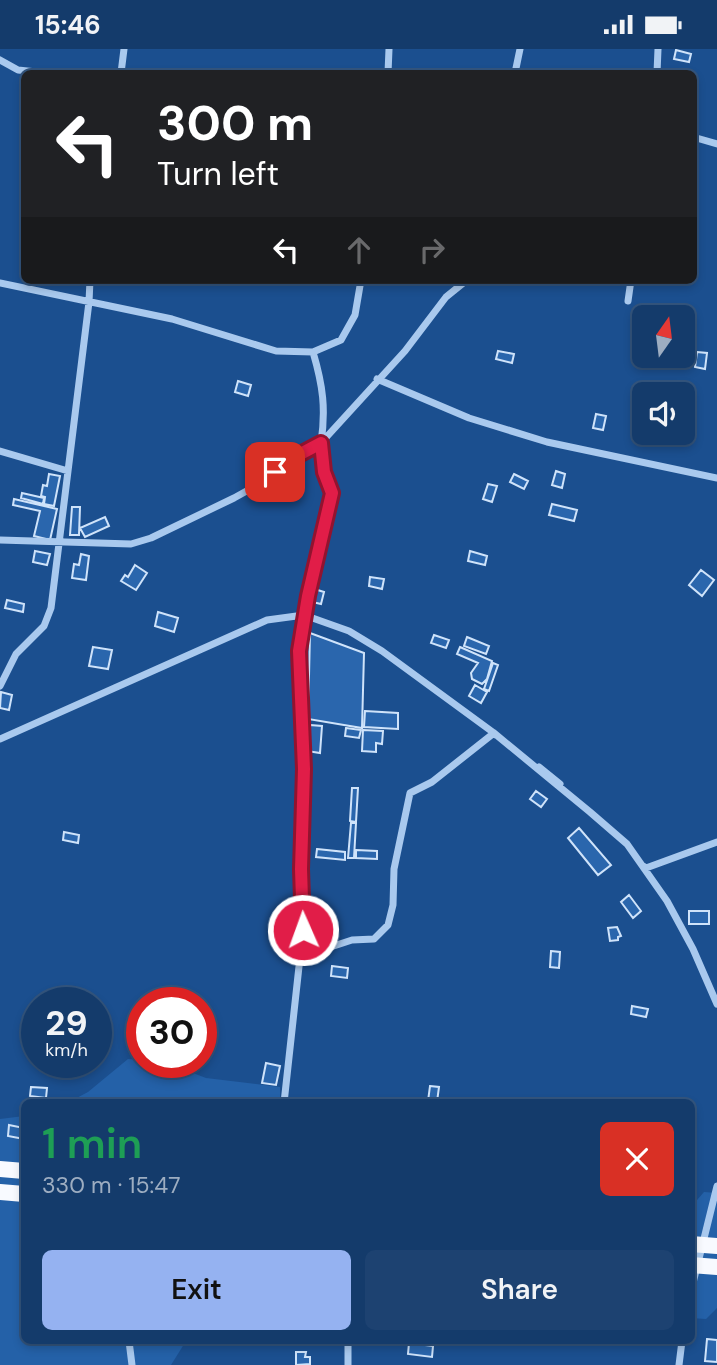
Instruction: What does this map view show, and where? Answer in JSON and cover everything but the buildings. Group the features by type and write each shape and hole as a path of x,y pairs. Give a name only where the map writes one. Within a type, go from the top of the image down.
{"highway":[{"path":"0,1169 21,1171"},
{"path":"0,1192 21,1194"},
{"path":"695,1265 717,1267"}],"street":[{"path":"121,70 124,49"},
{"path":"388,70 389,49"},
{"path":"516,70 520,49"},
{"path":"657,70 658,49"},
{"path":"0,61 21,70"},
{"path":"697,138 717,144"},
{"path":"0,283 172,319 276,351 313,352 341,341 355,315 360,284"},
{"path":"0,686 16,654 44,627 51,608 90,284"},
{"path":"0,540 131,544 150,538 234,498 259,484 291,459 321,443 405,351 446,297 462,284"},
{"path":"628,300 630,284"},
{"path":"284,1099 303,930 301,869 304,769 299,651 304,615 332,493 324,472 321,443 325,420 323,388 313,352"},
{"path":"377,379 469,418 547,442 717,478"},
{"path":"0,451 68,471"},
{"path":"0,739 267,620 304,615 324,620 383,651 550,774 646,868 717,842"},
{"path":"300,957 352,940 374,939 387,925 393,905 394,869 410,793 432,782 494,733"},
{"path":"494,733 627,844 667,901 693,949 717,1004"},
{"path":"695,1263 704,1245 717,1186"},
{"path":"129,1344 132,1365"},
{"path":"348,1344 348,1365"},
{"path":"679,1365 682,1344"}],"shaded area":[{"path":"126,1061 126,1078 206,1078 280,1087 280,1099 75,1099 105,1078 112,1078 112,1072"},
{"path":"21,1116 21,1344 184,1344 171,1365 0,1365 0,1119"},
{"path":"704,1192 717,1193 717,1308 706,1319 695,1318 695,1202"}],"route":[{"path":"275,472 291,459 321,443 324,472 332,493 304,615 299,651 304,769 301,869 303,930"}]}
